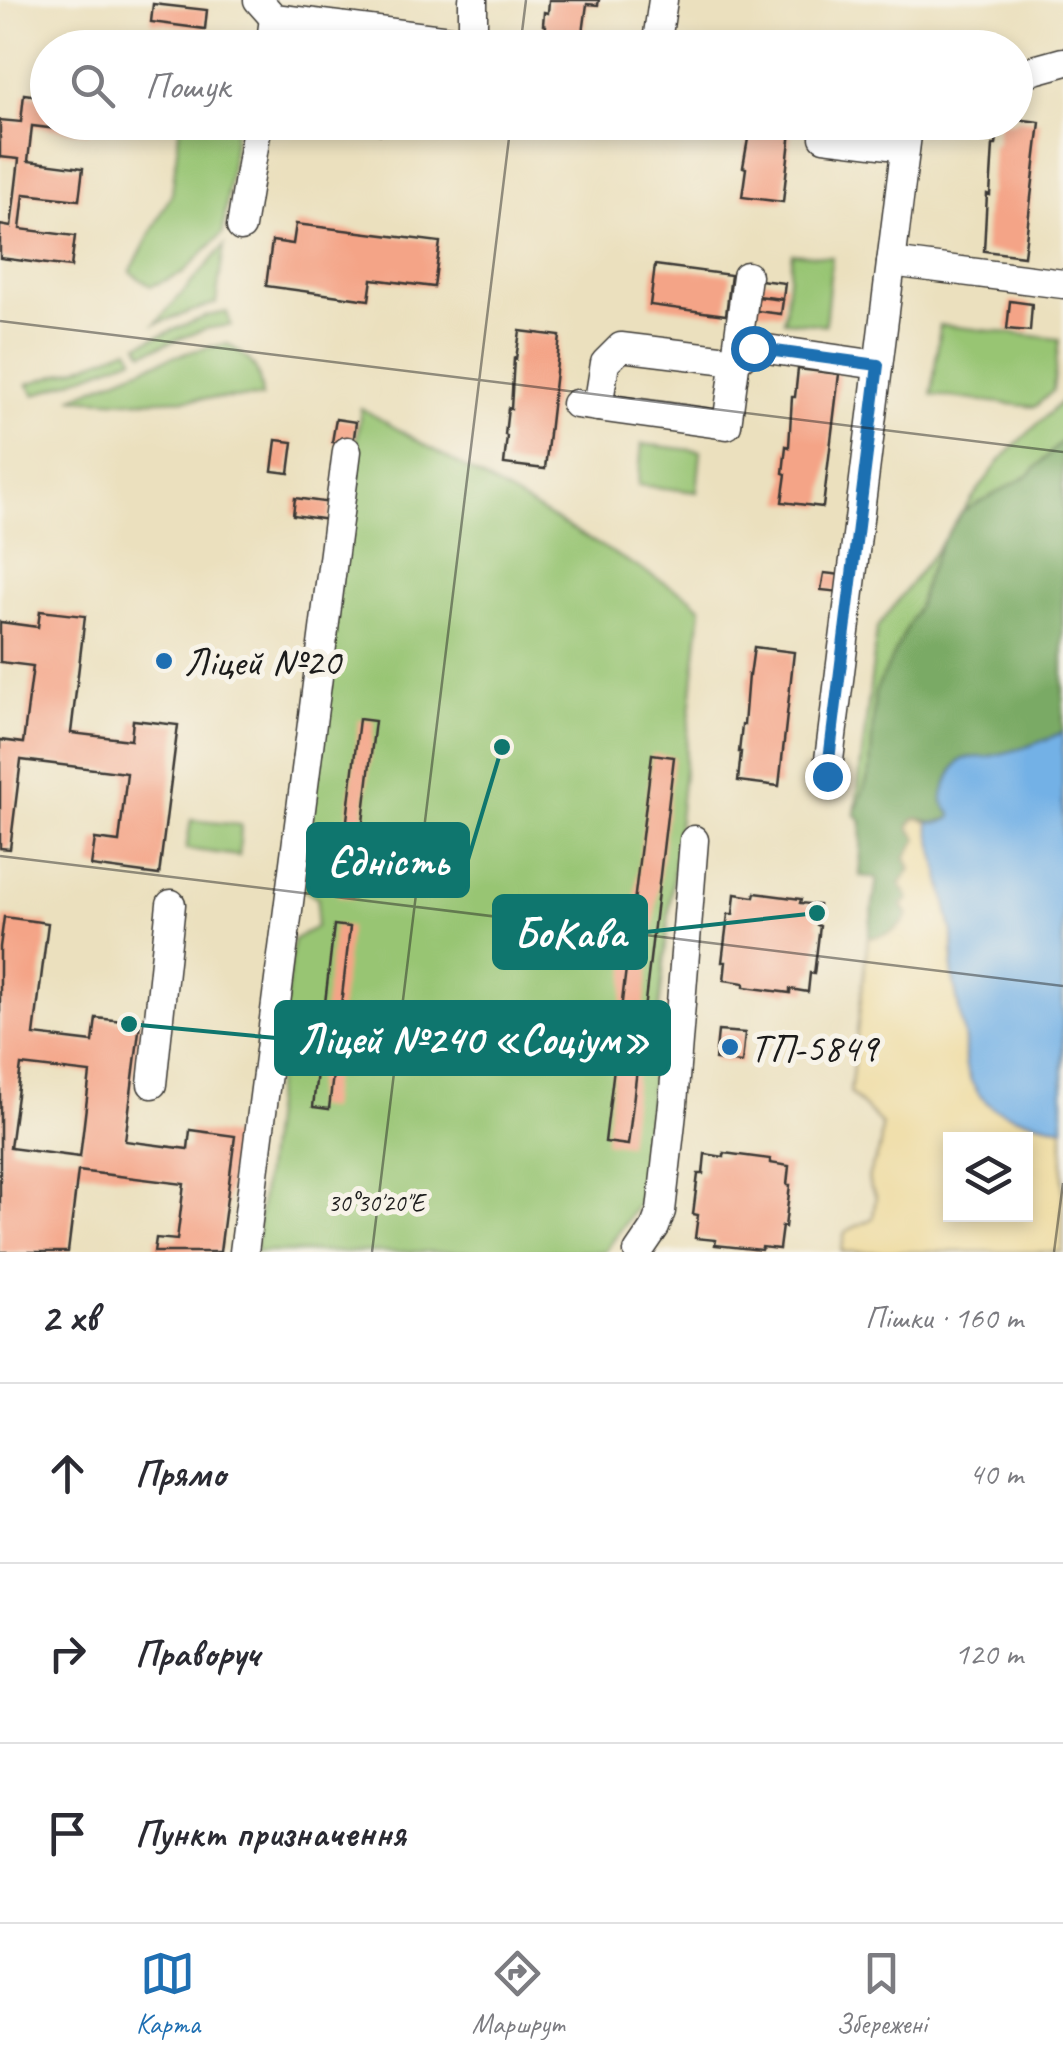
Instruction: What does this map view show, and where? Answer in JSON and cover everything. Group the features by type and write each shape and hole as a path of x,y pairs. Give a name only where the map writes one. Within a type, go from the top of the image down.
{"lane":[{"path":"474,0 474,30"},
{"path":"659,30 663,0"},
{"path":"266,9 394,30"},
{"path":"1033,71 1063,62"},
{"path":"242,227 255,140"},
{"path":"827,776 907,140"},
{"path":"891,262 1063,284"},
{"path":"746,276 736,361 727,425 587,406 605,363 621,347 736,361 753,348 878,365"},
{"path":"244,1252 348,451"},
{"path":"638,1252 662,1211 694,840"},
{"path":"152,1084 171,904"}],"green space":[{"path":"178,140 234,140 223,233 182,274 151,286 130,272 172,193"},
{"path":"224,246 216,303 155,324"},
{"path":"792,253 832,257 825,325 784,321"},
{"path":"227,312 231,325 205,329 143,353 139,344 207,316"},
{"path":"940,325 1059,339 1053,391 1035,407 932,395"},
{"path":"228,344 253,365 262,397 127,401 71,398 167,359"},
{"path":"129,348 134,357 35,395 27,384 76,369"},
{"path":"1063,400 1063,440 1029,475 962,512 1002,458"},
{"path":"361,408 691,598 701,608 639,1203 605,1252 255,1252 293,940 316,927 318,899 298,886"},
{"path":"1063,440 1063,732 1016,750 966,758 955,766 943,800 951,818 935,823 922,819 909,827 918,839 906,857 911,869 901,883 909,899 903,908 908,915 891,932 868,938 877,878 860,876 862,821 855,814 870,771 875,692 919,604 942,542 962,512 1029,475"},
{"path":"642,444 701,451 697,492 638,485"},
{"path":"942,542 919,604 875,692 870,771 855,814 877,628"},
{"path":"191,820 241,825 239,856 186,849"}],"sand":[{"path":"918,818 930,827 953,934 952,971 965,1041 965,1064 1017,1117 1063,1128 1063,1252 841,1252 845,1232 873,1218 876,1196 869,1177 879,1150 882,1125 850,1093 868,938 891,932 908,915 902,905 909,899 901,883 911,869 906,857 918,839 909,827"}],"water":[{"path":"1063,732 1063,1128 993,1108 971,1081 965,1064 965,1041 952,971 953,934 928,823 951,818 943,797 962,760 1016,750"}],"building":[{"path":"549,0 599,0 598,5 587,4 583,30 545,30 544,12 548,13"},
{"path":"153,4 207,10 205,29 151,22"},
{"path":"24,94 30,95 28,161 83,168 79,200 24,194 20,229 75,236 71,267 0,258 0,225 11,227 19,159 0,157 0,120 21,122"},
{"path":"1033,121 1040,122 1024,256 984,251 987,194 990,195 997,140 1033,140"},
{"path":"748,140 790,140 783,202 742,197 746,168 743,167"},
{"path":"296,224 440,242 434,287 372,279 369,300 266,286 272,241 293,244"},
{"path":"655,265 731,275 726,315 650,305"},
{"path":"760,280 785,283 783,299 758,296"},
{"path":"758,297 783,300 781,314 757,311"},
{"path":"1010,301 1032,304 1030,331 1007,329"},
{"path":"520,331 560,336 545,469 504,464"},
{"path":"798,369 839,374 823,507 782,502"},
{"path":"336,419 356,422 353,445 332,442"},
{"path":"276,440 293,442 289,473 272,471"},
{"path":"295,498 331,503 329,520 293,515"},
{"path":"824,573 842,575 840,592 821,590"},
{"path":"40,611 85,616 71,733 131,740 133,720 178,725 159,875 91,866 95,839 119,842 127,773 21,760 10,849 0,848 0,740 23,743 33,666 0,662 0,622 38,627"},
{"path":"754,647 794,652 779,786 738,781"},
{"path":"359,719 375,721 354,898 338,896"},
{"path":"652,754 674,757 628,1145 605,1142"},
{"path":"755,893 819,905 814,974 810,973 808,992 744,987 744,983 724,980 726,962 722,962 728,914 733,914 735,894 754,897"},
{"path":"4,917 48,923 34,1035 93,1042 96,1018 140,1023 125,1141 188,1149 190,1130 235,1136 220,1252 154,1252 156,1238 177,1240 184,1184 78,1171 68,1252 0,1252 0,947","holes":["21,1065 90,1073 80,1157 10,1148"]},
{"path":"334,925 350,927 329,1109 313,1107"},
{"name":"ТП-5849","path":"718,1031 745,1033 742,1063 715,1060"},
{"path":"724,1153 770,1159 770,1163 789,1166 785,1227 782,1226 779,1249 715,1245 716,1240 695,1238 698,1215 693,1214 698,1174 703,1174 705,1154 724,1157"}],"place":[{"name":"Ліцей №20","path":"164,661"},
{"name":"Єдність","path":"502,747"},
{"name":"БоКава","path":"817,913"},
{"name":"Ліцей №240 «Соціум»","path":"129,1024"},
{"name":"ТП-5849","path":"730,1047"}],"route":[{"path":"753,348 878,365 827,776"}]}
